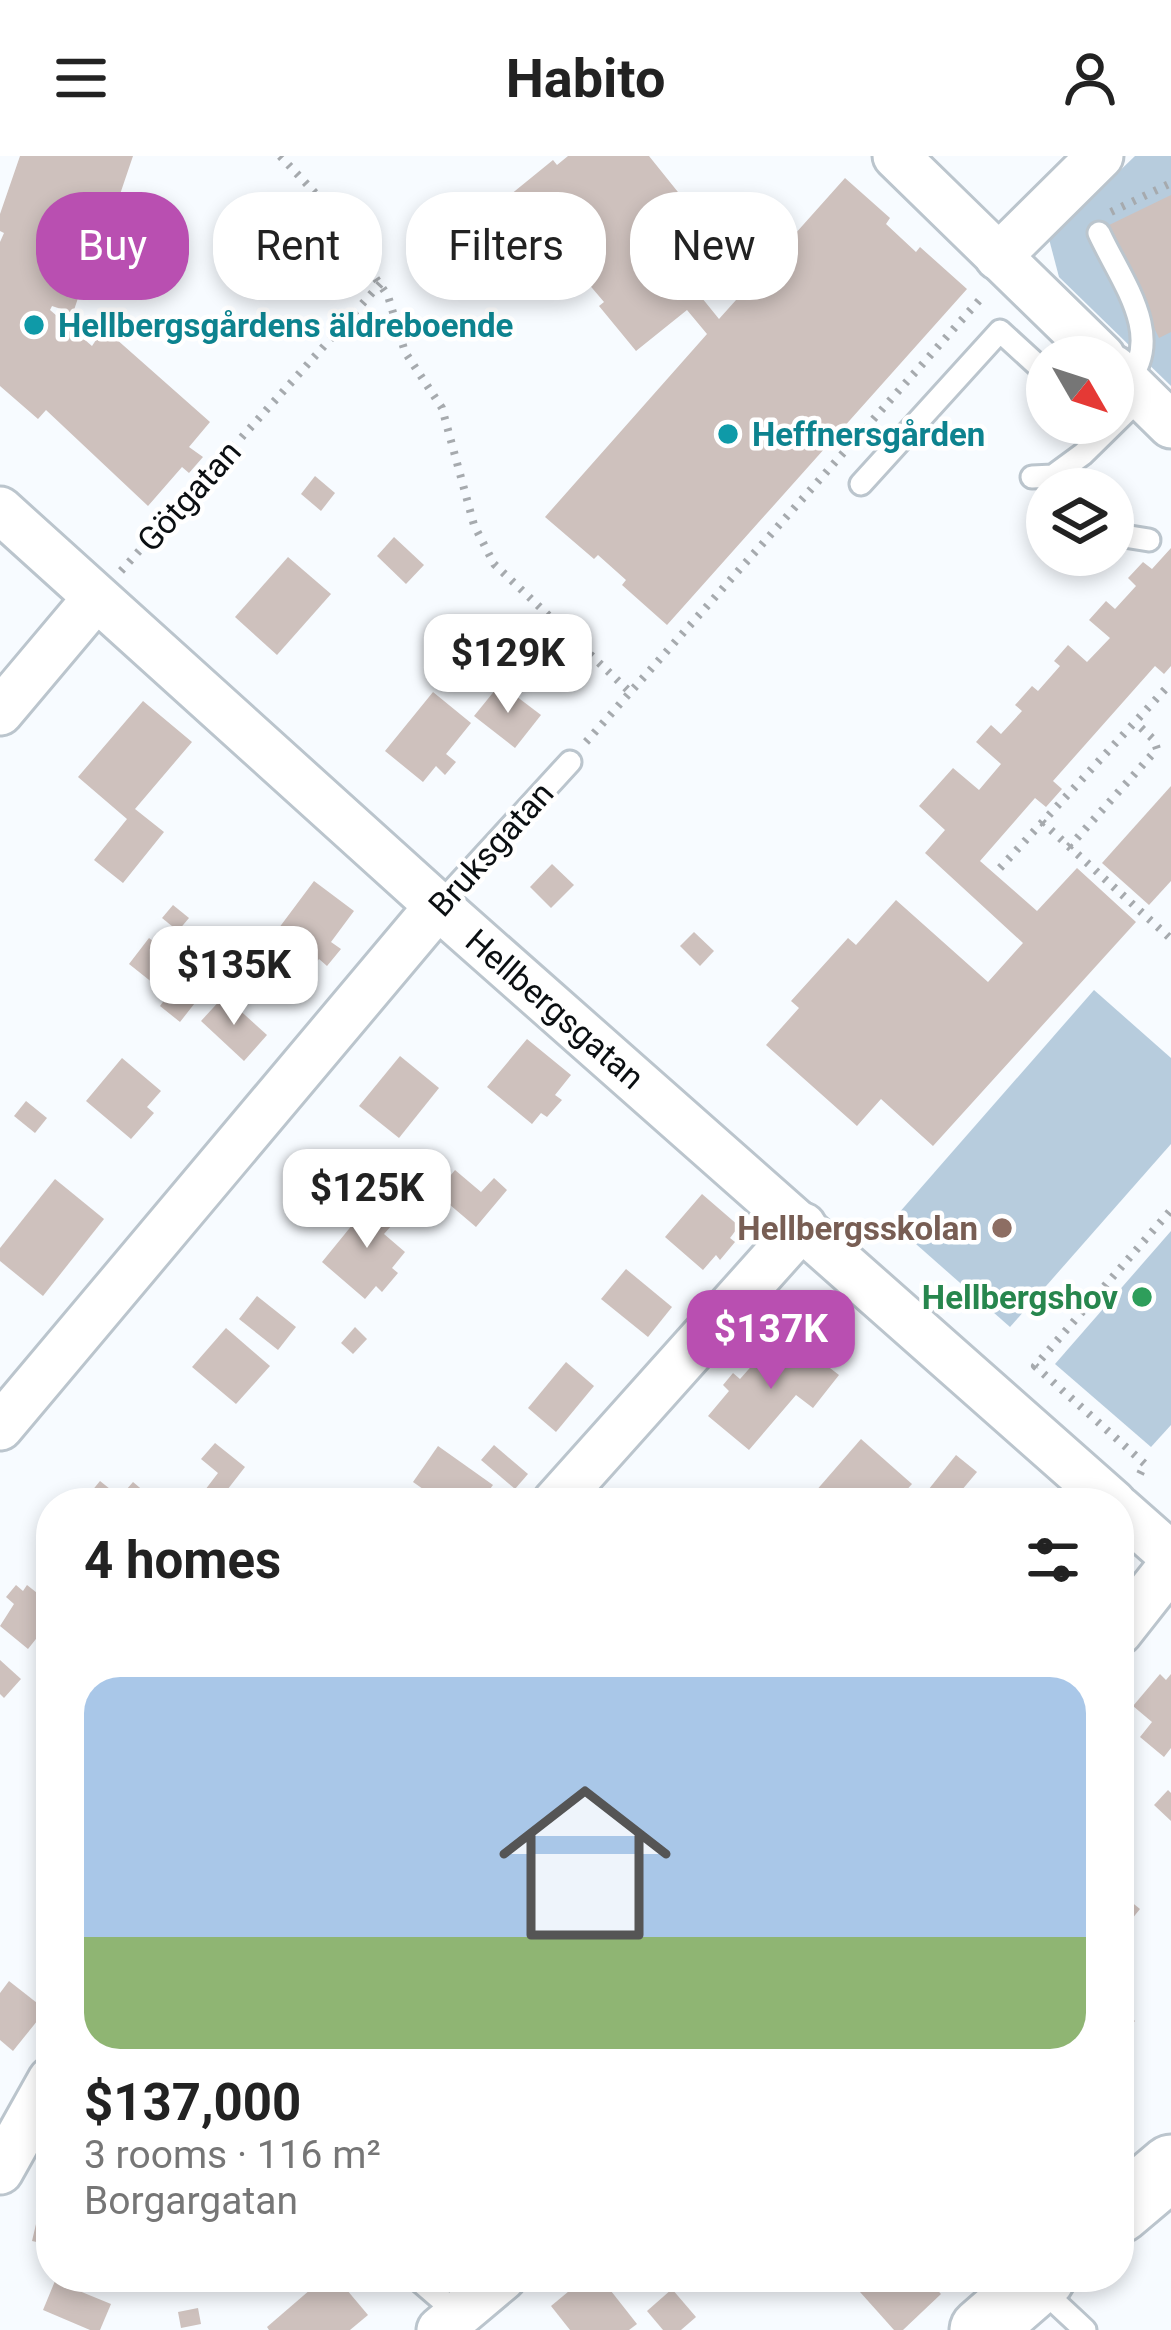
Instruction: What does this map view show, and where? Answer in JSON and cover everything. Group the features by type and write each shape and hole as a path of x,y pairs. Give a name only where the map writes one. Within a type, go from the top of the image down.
{"street":[{"path":"896,156 997,270 1073,336"},
{"path":"997,270 1100,156"},
{"name":"Hellbergsgatan","path":"0,510 437,906 1097,1488"},
{"path":"0,712 96,598"},
{"name":"Bruksgatan","path":"0,1427 437,906"},
{"path":"567,1488 802,1226"},
{"name":"Hellbergsgatan","path":"1134,1521 1171,1555"},
{"path":"1134,1613 1171,1566"},
{"path":"0,2170 36,2106"},
{"path":"1134,2198 1171,2167"},
{"path":"458,2325 489,2292"},
{"path":"982,2330 1025,2292"}],"lane":[{"path":"1096,227 1144,329 1142,361 1134,379"},
{"path":"861,484 1000,331 1026,355"},
{"path":"1064,468 1087,444"},
{"path":"1134,538 1149,540"},
{"name":"Bruksgatan","path":"437,906 570,762"},
{"path":"429,2292 458,2325"},
{"path":"1050,2292 1085,2330"}],"path":[{"path":"280,156 314,192"},
{"path":"1096,227 1171,183"},
{"name":"Bruksgatan","path":"570,762 997,270"},
{"path":"382,286 405,352 442,408 474,525 494,564 630,692"},
{"name":"Götgatan","path":"96,598 366,300"},
{"path":"1000,868 1171,683"},
{"path":"1069,847 1157,749 1135,722"},
{"path":"1042,822 1171,939"},
{"path":"1129,1488 1144,1464 1035,1366 1171,1210"}],"shaded area":[{"path":"1135,156 1171,156 1171,386 1134,350 1134,336 1120,336 1059,277 1049,239"},
{"path":"1094,990 1171,1058 1171,1144 1010,1327 891,1222"},
{"name":"Hellbergshov","path":"1171,1231 1171,1425 1151,1447 1055,1364"}],"building":[{"name":"Hellbergsgårdens äldreboende","path":"20,156 133,156 121,192 36,192 36,300 77,300 73,313 52,306 50,310 92,346 96,340 115,338 210,422 189,447 203,457 189,473 182,467 148,506 46,410 38,419 0,386 0,242 4,233 0,214"},
{"name":"Heffnersgården","path":"568,156 649,156 678,192 630,192 630,300 704,300 719,319 736,300 798,300 798,231 845,178 890,218 886,224 916,252 920,247 967,289 667,625 622,585 626,580 598,555 594,559 545,517 707,334 687,310 636,351 599,306 606,300 606,192 514,192 553,160 557,165"},
{"path":"1171,195 1171,332 1159,338 1105,227"},
{"path":"315,476 335,493 321,511 301,494"},
{"path":"394,537 424,565 406,584 377,556"},
{"path":"1171,548 1171,666 1164,674 1155,666 1053,781 1062,789 1046,807 1035,798 980,861 1037,911 1077,868 1136,922 933,1146 881,1099 857,1126 766,1045 799,1008 791,1001 848,938 856,945 896,900 988,982 1023,943 925,853 945,830 919,806 953,768 979,790 1001,764 976,742 991,725 1001,734 1022,711 1015,705 1032,686 1038,691 1060,666 1054,661 1068,645 1087,662 1110,638 1089,620 1106,601 1115,609 1136,586 1128,578 1143,562 1152,569"},
{"path":"288,557 331,594 277,655 235,617"},
{"path":"500,684 541,715 515,748 474,716"},
{"path":"433,692 471,723 446,754 456,762 445,775 436,766 423,782 385,751"},
{"path":"143,701 192,742 135,809 164,832 123,883 94,860 127,819 78,777"},
{"path":"1171,786 1171,881 1149,905 1102,863"},
{"path":"552,864 574,885 551,908 530,887"},
{"path":"314,881 354,911 331,942 341,949 327,966 319,959 307,974 298,968 274,999 227,963 251,932 267,944"},
{"path":"173,905 189,918 178,931 162,918"},
{"path":"694,932 714,951 700,966 680,946"},
{"path":"149,938 209,985 180,1022 160,1006 168,995 129,964"},
{"path":"224,996 267,1035 244,1061 201,1021"},
{"path":"527,1039 571,1075 555,1095 562,1100 547,1117 541,1113 532,1124 487,1087"},
{"path":"400,1056 439,1088 399,1138 359,1106"},
{"path":"122,1058 161,1091 147,1107 154,1113 131,1139 86,1101"},
{"path":"26,1101 47,1118 35,1133 14,1116"},
{"path":"455,1170 481,1192 494,1178 507,1190 476,1227 436,1193"},
{"path":"55,1179 104,1219 43,1296 0,1261 0,1248"},
{"path":"702,1194 739,1226 730,1238 735,1242 720,1260 716,1255 703,1270 665,1237"},
{"path":"375,1197 399,1217 384,1234 405,1252 392,1268 398,1273 382,1292 376,1286 365,1299 322,1262"},
{"path":"626,1269 672,1307 648,1337 601,1299"},
{"path":"257,1296 296,1327 278,1350 239,1319"},
{"path":"355,1327 367,1339 353,1354 341,1343"},
{"path":"226,1328 270,1366 236,1404 192,1367"},
{"path":"790,1337 839,1375 813,1408 796,1395 749,1450 708,1416 729,1391 723,1385 733,1373 740,1379 756,1361 765,1369"},
{"path":"566,1362 594,1386 556,1432 528,1408"},
{"path":"861,1439 912,1484 908,1488 818,1488"},
{"path":"215,1443 245,1467 229,1488 207,1488 218,1473 201,1459"},
{"path":"494,1445 528,1474 514,1488 481,1460"},
{"path":"438,1446 493,1485 422,1488 413,1482"},
{"path":"956,1455 977,1472 964,1488 930,1488"},
{"path":"16,1585 23,1591 27,1585 36,1592 36,1639 28,1649 0,1626 14,1604 6,1597"},
{"path":"0,1660 21,1679 4,1698 0,1694"},
{"path":"1160,1674 1166,1680 1171,1674 1171,1748 1164,1757 1140,1737 1152,1722 1134,1705"},
{"path":"1168,1790 1171,1793 1171,1821 1154,1805"},
{"path":"9,1981 36,2002 36,2022 13,2051 0,2040 0,1993"},
{"path":"50,2292 82,2292 111,2304 100,2330 43,2310"},
{"path":"308,2292 349,2292 368,2315 350,2330 267,2327"},
{"path":"568,2292 612,2292 637,2324 629,2330 570,2330 551,2306"},
{"path":"675,2292 696,2317 681,2330 663,2330 647,2311"},
{"path":"860,2292 941,2294 903,2330 894,2330"},
{"path":"198,2308 201,2324 181,2328 178,2312"}],"place":[{"name":"Hellbergsgårdens äldreboende","path":"34,325"},
{"name":"Heffnersgården","path":"728,434"},
{"name":"Hellbergsskolan","path":"1002,1228"},
{"name":"Hellbergshov","path":"1142,1297"}]}
